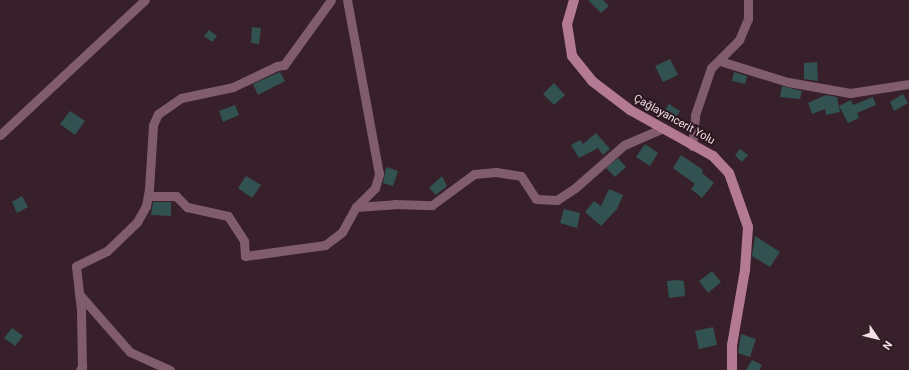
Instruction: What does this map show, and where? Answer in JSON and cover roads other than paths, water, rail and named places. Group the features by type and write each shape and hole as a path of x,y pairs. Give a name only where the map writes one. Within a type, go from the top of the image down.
{"main road":[{"name":"Çağlayancerit Yolu","path":"574,0 568,24 572,56 592,81 630,110 661,129 713,156 729,173 748,227 745,270 732,345 732,370"}],"street":[{"path":"0,134 145,0"},
{"path":"80,370 82,367 79,294 76,266 107,252 121,240 137,222 148,196 153,125 158,114 182,98 221,91 284,65 331,0"},
{"path":"148,196 176,196 187,207 228,216 244,241 246,256 325,245 342,232 356,207 376,188 379,174 347,0"},
{"path":"692,146 695,115 711,68 720,61 739,40 748,19 748,0"},
{"path":"720,61 788,82 850,93 909,84"},
{"path":"356,207 395,204 432,205 474,174 496,172 521,176 536,199 557,200 575,188 624,145 661,129"},
{"path":"79,294 130,352 170,370"}]}
